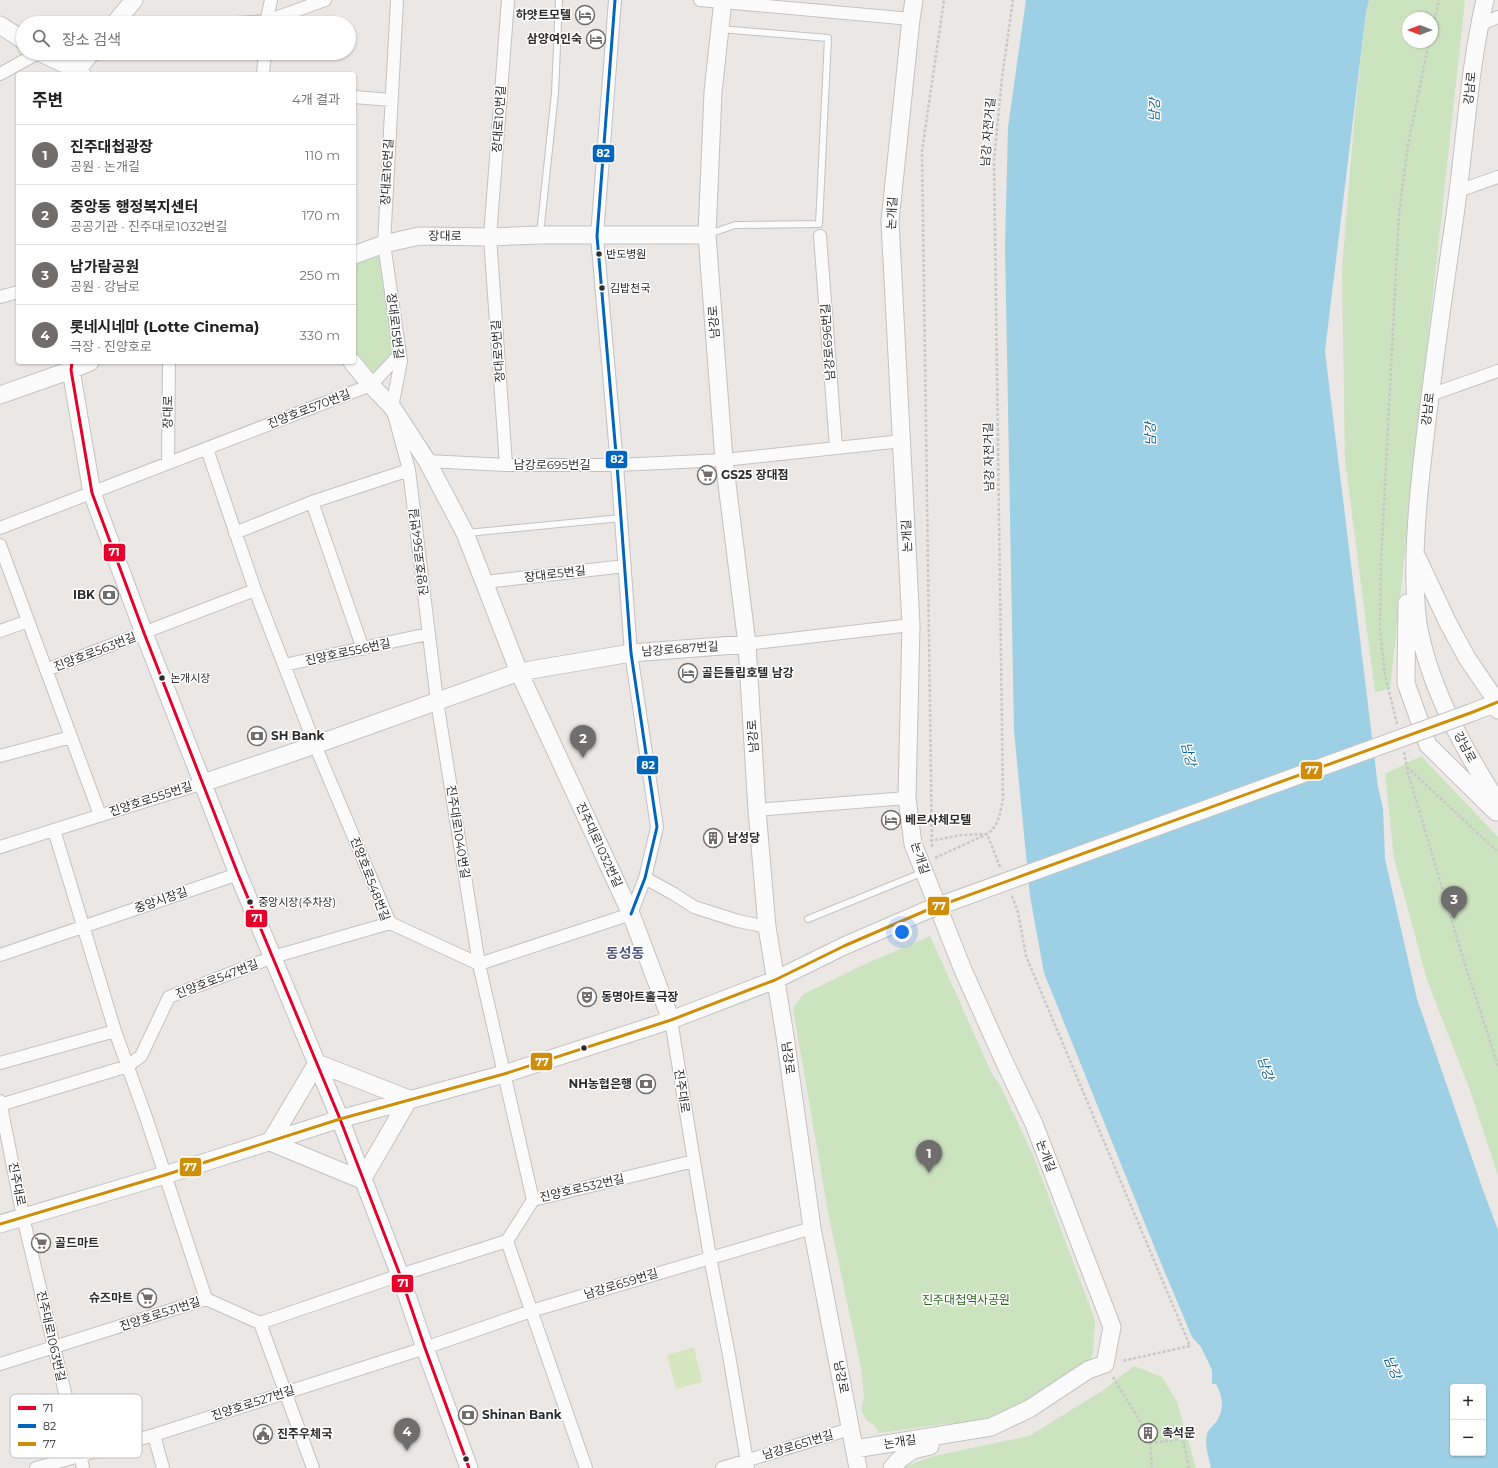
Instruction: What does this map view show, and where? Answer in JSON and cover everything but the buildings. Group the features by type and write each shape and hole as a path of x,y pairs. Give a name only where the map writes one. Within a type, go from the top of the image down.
{"street":[{"path":"121,16 134,0"},
{"path":"267,16 271,0"},
{"path":"282,16 325,0"},
{"name":"장대로16번길","path":"384,244 397,0"},
{"name":"장대로10번길","path":"490,237 508,0"},
{"path":"390,923 479,964 631,914 645,878 657,827 631,653 617,465 597,236 615,0"},
{"path":"700,0 834,6 911,19"},
{"name":"논개길","path":"855,1449 991,1427 1029,1409 1088,1370 1105,1364 1112,1328 1034,1124 963,970 928,866 913,844 907,798 911,625 890,221 897,144 914,0"},
{"name":"강남로","path":"1485,0 1472,64 1458,191 1430,395 1420,480 1414,552 1416,605 1420,634 1434,681 1460,739 1498,802"},
{"name":"남강로","path":"723,1 713,92 707,235 724,460 747,644 757,810 767,927 812,1228 858,1468"},
{"path":"1479,25 1498,17"},
{"path":"0,25 16,35"},
{"path":"0,74 27,60"},
{"path":"54,60 77,72"},
{"path":"80,72 87,60"},
{"path":"264,72 265,60"},
{"path":"356,97 391,100"},
{"path":"1458,191 1498,177"},
{"name":"장대로","path":"356,254 384,244 419,236 490,237 540,235 707,235"},
{"name":"남강로696번길","path":"820,236 836,447"},
{"name":"장대로9번길","path":"490,237 506,466"},
{"name":"장대로15번길","path":"384,244 401,361 392,407"},
{"path":"0,297 16,293"},
{"name":"진양호로570번길","path":"0,528 371,385 400,354"},
{"name":"장대로","path":"168,463 169,364"},
{"path":"203,783 315,745 519,672 465,533 427,461 392,407 354,364"},
{"path":"0,395 72,366 92,493 144,633 238,874 340,1119 362,1180 400,1275 425,1348 470,1468"},
{"path":"1430,395 1498,371"},
{"name":"진양호로564번길","path":"392,407 409,470 428,634"},
{"path":"724,460 902,441"},
{"path":"207,449 255,590 315,745"},
{"name":"남강로695번길","path":"427,461 506,466 617,465 724,460"},
{"path":"235,533 312,502 409,470"},
{"path":"312,502 363,649"},
{"path":"0,545 46,670"},
{"path":"1414,552 1448,623 1498,705"},
{"path":"1414,552 1408,573 1406,683 1428,745 1498,814"},
{"name":"장대로5번길","path":"485,582 625,566"},
{"path":"144,633 255,590"},
{"path":"0,631 28,621"},
{"path":"747,644 911,625"},
{"name":"진양호로563번길","path":"71,737 46,670 144,633"},
{"path":"428,634 437,701"},
{"name":"진양호로556번길","path":"284,665 428,634"},
{"name":"남강로687번길","path":"519,672 631,653 747,644"},
{"name":"진주대로1032번길","path":"519,672 631,914 671,1020"},
{"name":"진주대로1040번길","path":"437,701 479,964 533,1200"},
{"name":"진주대로","path":"0,1224 165,1175 340,1119 504,1074 671,1020 775,980 844,946 926,911 1472,712 1498,705"},
{"path":"0,756 71,737"},
{"name":"진양호로555번길","path":"71,737 100,815"},
{"name":"진양호로548번길","path":"273,957 390,923 315,745"},
{"name":"진양호로555번길","path":"0,847 203,783"},
{"path":"757,810 907,798"},
{"path":"54,830 115,1031 147,1120 206,1299"},
{"name":"중앙시장길","path":"0,955 238,874"},
{"path":"645,878 694,907 738,921 767,927"},
{"name":"진양호로547번길","path":"0,1103 128,1066 141,1056 170,998 273,957"},
{"name":"진주대로","path":"671,1020 694,1161"},
{"path":"0,1063 115,1031"},
{"path":"317,1063 409,1099 362,1180"},
{"path":"317,1063 270,1142 362,1180"},
{"name":"진주대로","path":"0,1103 23,1217"},
{"path":"694,1161 710,1257"},
{"name":"진양호로532번길","path":"507,1241 533,1200 694,1161"},
{"name":"진주대로1063번길","path":"23,1217 65,1394"},
{"name":"남강로659번길","path":"425,1348 531,1311 812,1228"},
{"path":"313,1468 260,1324 400,1275 507,1241 586,1468"},
{"name":"남강로651번길","path":"710,1257 729,1355 747,1464"},
{"name":"진양호로531번길","path":"0,1364 206,1299 260,1324"},
{"name":"진양호로527번길","path":"142,1438 425,1348"},
{"name":"남강로651번길","path":"722,1468 747,1464 850,1429"},
{"path":"892,1468 900,1459 913,1450 965,1432"},
{"path":"154,1435 163,1468"},
{"name":"진양호로527번길","path":"36,1468 70,1458"},
{"name":"진주대로1063번길","path":"81,1458 83,1468"}],"lane":[{"path":"540,235 555,94 560,0"},
{"path":"707,235 734,225 819,224 828,38 720,28"},
{"path":"465,533 621,518"},
{"path":"808,919 928,866"}],"path":[{"path":"928,866 922,151 944,0"},
{"name":"남강 자전거길","path":"928,866 993,830 999,819 1003,800 994,161 1002,78 1014,0"},
{"path":"1436,12 1439,0"},
{"path":"1407,766 1498,852"},
{"path":"913,844 962,835 987,834 1001,869"},
{"path":"1010,890 1018,912 1026,956 1190,1346 1105,1364 1140,1422 1150,1443 1152,1468"},
{"path":"1150,1443 1183,1439 1189,1468"}],"green space":[{"path":"1369,0 1465,0 1390,689 1375,692 1345,460 1342,269 1355,112 1366,12"},
{"path":"384,244 400,354 371,385 355,364 356,254"},
{"path":"1421,756 1498,837 1498,1176 1471,1093 1427,980 1394,858 1385,774"},
{"name":"진주대첩역사공원","path":"930,936 993,1076 1000,1085 1033,1155 1095,1320 1093,1354 1091,1360 991,1421 943,1424 879,1433 874,1425 866,1420 861,1410 864,1396 861,1368 829,1217 793,1009 802,995 863,965"},
{"path":"694,1347 702,1382 676,1389 667,1355"},
{"path":"1134,1366 1162,1377 1177,1402 1196,1468 902,1468 934,1456 1029,1436 1102,1391"}],"water":[{"name":"남강","path":"1026,0 1369,0 1366,12 1325,351 1378,787 1383,808 1385,859 1417,999 1498,1230 1498,1468 1211,1468 1206,1438 1208,1432 1216,1422 1221,1412 1222,1403 1220,1394 1216,1384 1212,1384 1212,1370 1201,1347 1192,1337 1156,1251 1044,973 1030,896 1014,731 1005,246 1008,127"}],"transit line":[{"name":"82","path":"615,0 597,236 617,465 631,653 657,827 645,878 631,914"},
{"name":"71","path":"72,364 71,370 92,493 144,633 238,874 340,1119 400,1275 469,1468"},
{"name":"77","path":"0,1224 165,1175 340,1119 504,1074 671,1020 775,980 844,946 925,911 1498,702"}],"place":[{"name":"하얏트모텔","path":"585,15"},
{"name":"삼양여인숙","path":"596,39"},
{"name":"반도병원","path":"599,254"},
{"name":"김밥천국","path":"602,288"},
{"name":"GS25 장대점","path":"707,475"},
{"name":"IBK","path":"109,595"},
{"name":"골든튤립호텔 남강","path":"688,673"},
{"name":"논개시장","path":"162,678"},
{"name":"SH Bank","path":"257,736"},
{"name":"중앙동 행정복지센터","path":"583,758"},
{"name":"베르사체모텔","path":"891,820"},
{"name":"남성당","path":"713,838"},
{"name":"중앙시장(주차장)","path":"250,902"},
{"name":"남가람공원","path":"1454,919"},
{"name":"동명아트홀극장","path":"587,997"},
{"name":"NH농협은행","path":"646,1084"},
{"name":"진주대첩광장","path":"929,1173"},
{"name":"골드마트","path":"41,1243"},
{"name":"슈즈마트","path":"147,1298"},
{"name":"Shinan Bank","path":"468,1415"},
{"name":"촉석문","path":"1148,1433"},
{"name":"진주우체국","path":"263,1434"},
{"name":"롯네시네마 (Lotte Cinema)","path":"407,1451"}],"district":[{"name":"동성동","path":"625,953"}]}
